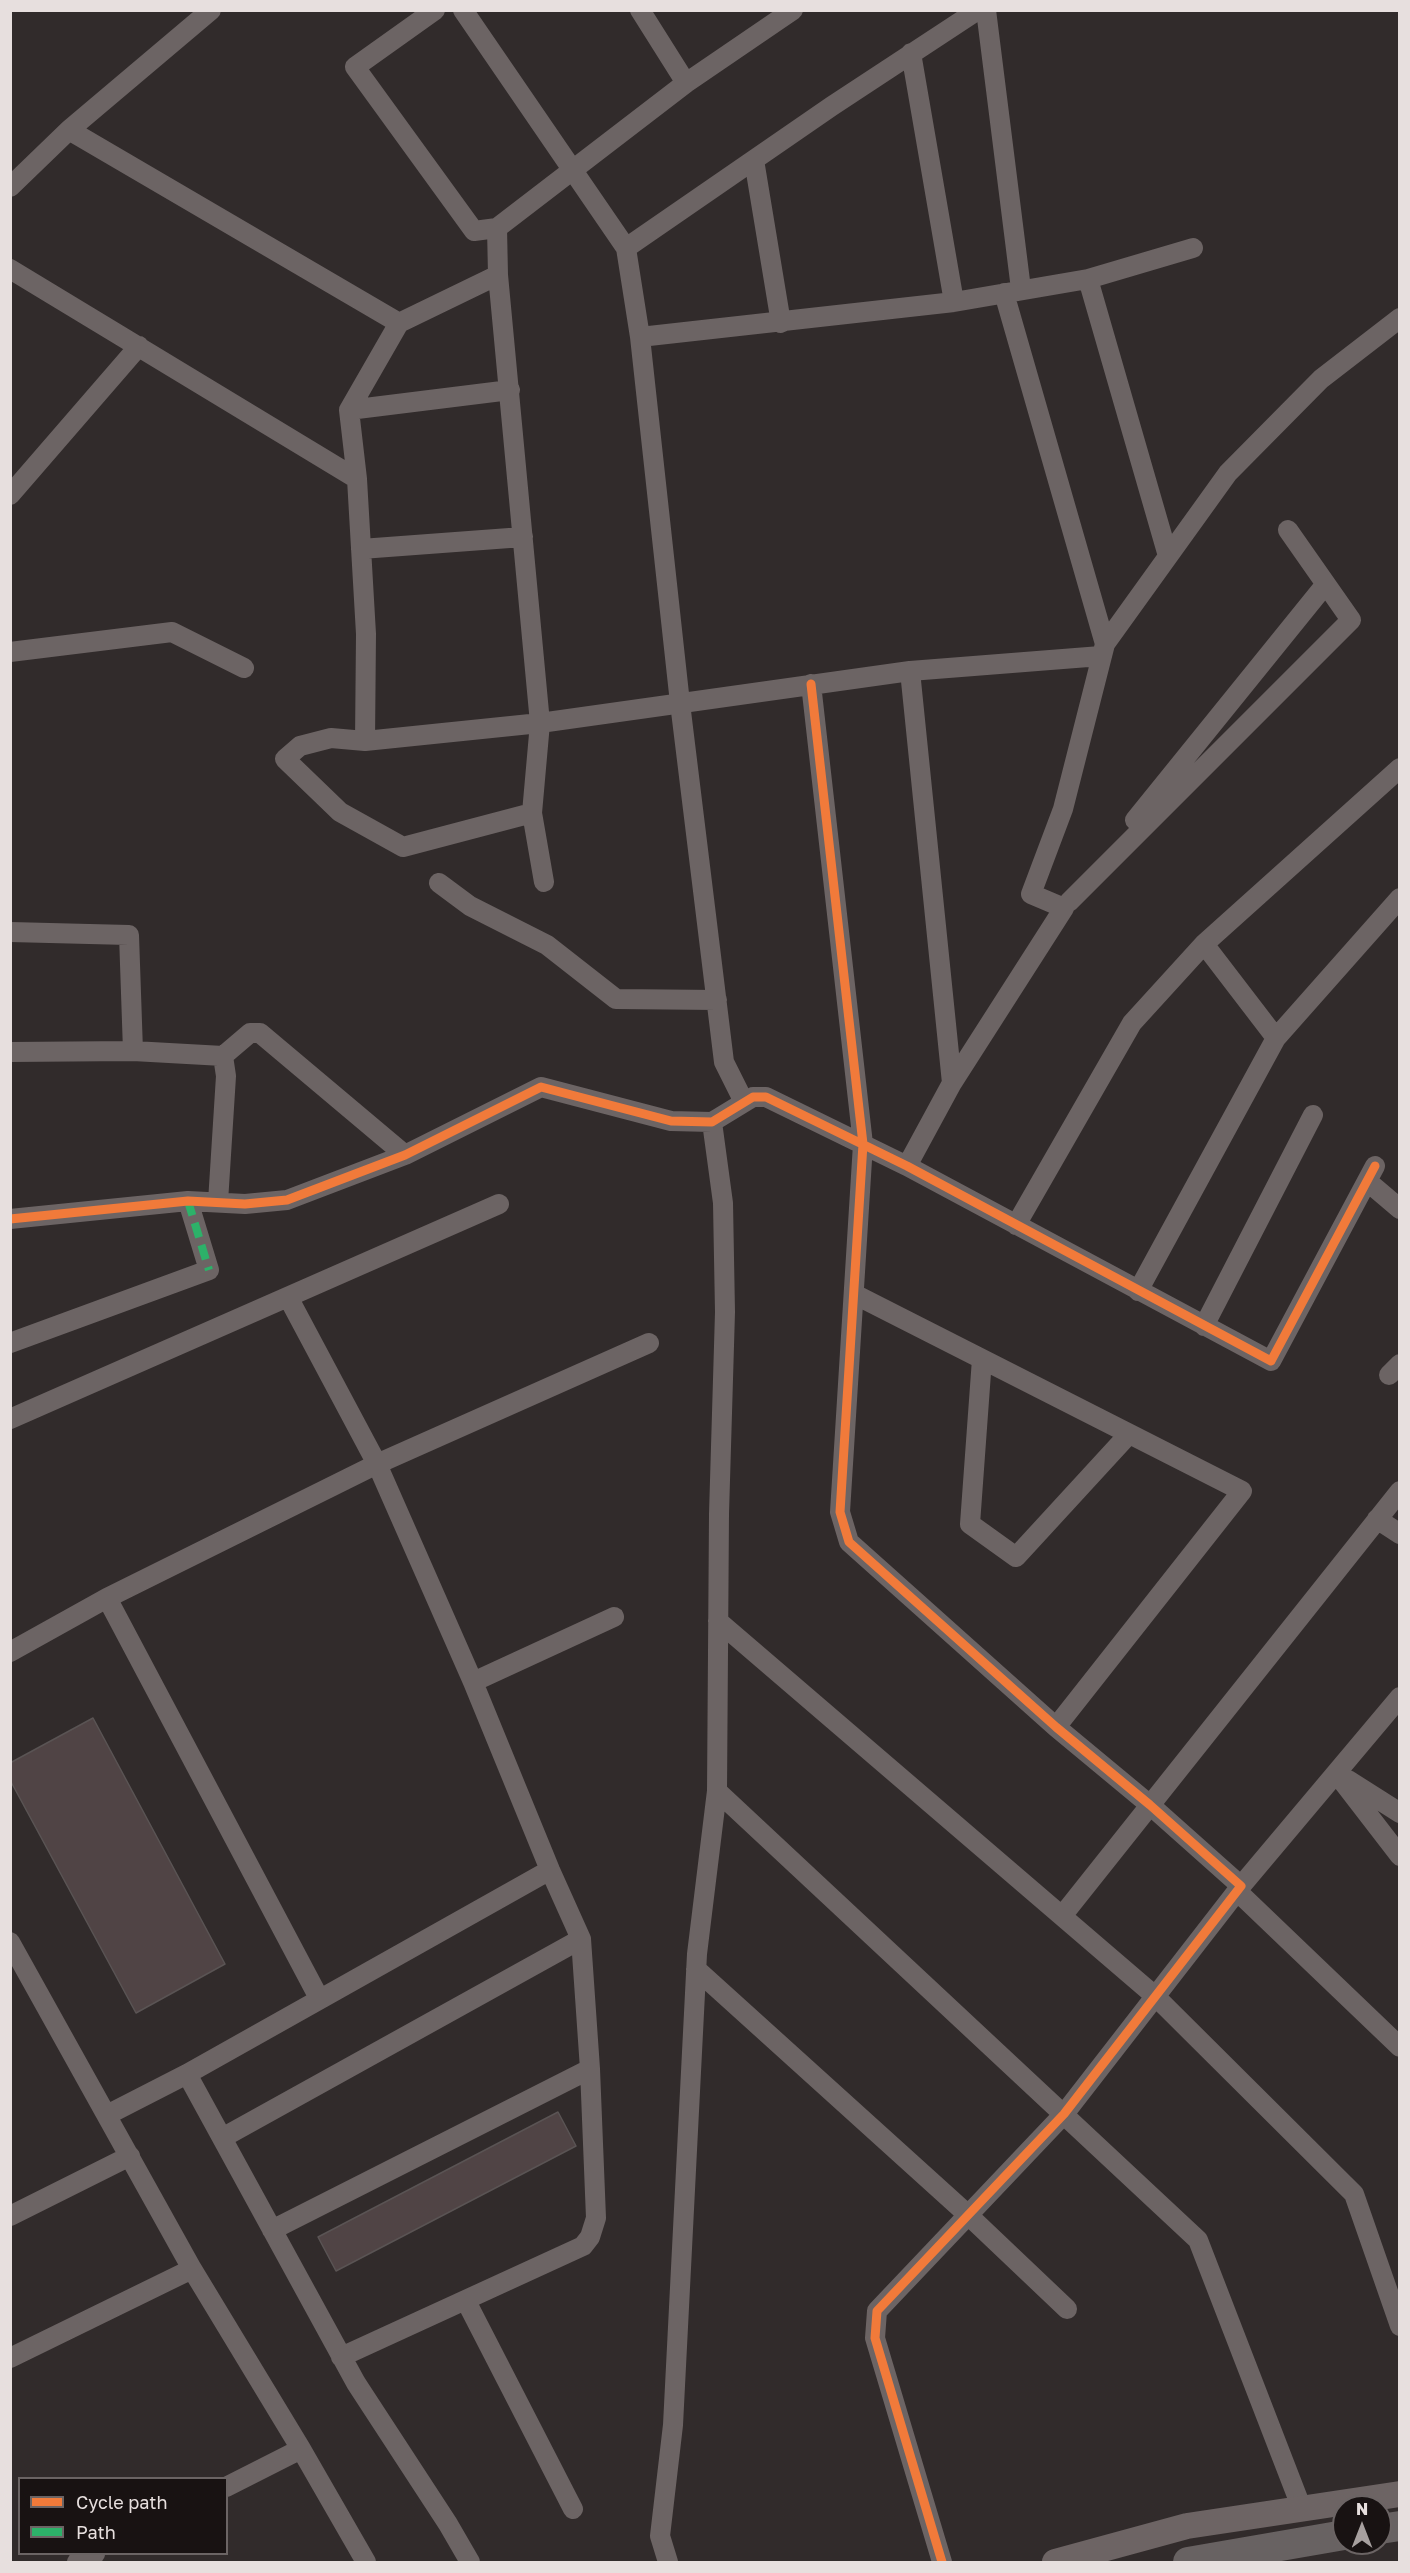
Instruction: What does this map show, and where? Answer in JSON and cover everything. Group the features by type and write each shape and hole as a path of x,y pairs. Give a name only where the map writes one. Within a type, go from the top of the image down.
{"highway":[{"path":"1188,2562 1332,2537"}],"main road":[{"path":"1055,2562 1187,2526 1400,2494"}],"street":[{"path":"10,187 69,130 211,10"},
{"path":"435,10 355,68 474,231 497,228 686,83 794,10"},
{"path":"463,10 626,248 640,337 680,703 724,1062 744,1102"},
{"path":"640,10 686,83"},
{"path":"626,248 910,53 978,10"},
{"path":"986,10 1013,291 1103,650"},
{"path":"910,53 954,302"},
{"path":"69,130 399,323"},
{"path":"754,160 781,323"},
{"path":"497,228 498,275 540,723 532,813 544,882"},
{"path":"640,337 954,302 1088,279 1193,248"},
{"path":"10,268 357,479"},
{"path":"365,741 366,634 357,479 349,410 399,323 498,275"},
{"path":"1088,279 1168,556"},
{"path":"1066,905 1031,894 1063,809 1103,650 1228,473 1321,379 1400,318"},
{"path":"10,495 139,346"},
{"path":"349,410 510,390"},
{"path":"1066,905 1351,620 1288,530"},
{"path":"361,549 523,537"},
{"path":"907,1166 952,1083 1066,905 1325,585"},
{"path":"10,652 172,632 244,668"},
{"path":"532,813 403,848 340,812 285,759 300,746 331,738 365,741 540,723 910,671 1103,650"},
{"path":"910,671 952,1083"},
{"path":"811,684 863,1144 840,1512 849,1542 1056,1727 1150,1805 1239,1888 1400,2046"},
{"path":"1016,1225 1132,1023 1204,944 1400,768"},
{"path":"439,883 470,906 547,945 616,999 717,1000"},
{"path":"1138,1291 1276,1038 1400,898"},
{"path":"10,932 129,935 133,1051"},
{"path":"1204,944 1276,1038"},
{"path":"10,1052 133,1051 223,1056 250,1033 260,1033 405,1155"},
{"path":"218,1202 226,1076 223,1056"},
{"path":"10,1219 188,1201 245,1204 287,1200 405,1155 541,1087 671,1121 712,1122 753,1097 766,1097 907,1166 1271,1361 1371,1173 1400,1209"},
{"path":"1204,1326 1313,1115"},
{"path":"668,2562 660,2536 673,2425 696,1969 717,1791 724,1246 723,1203 712,1122"},
{"path":"10,1343 209,1270 188,1201"},
{"path":"10,1419 499,1204"},
{"path":"854,1294 1242,1491 1056,1727"},
{"path":"288,1296 376,1464 473,1682 550,1870 581,1939 590,2069 596,2217 590,2237 583,2246 341,2356"},
{"path":"10,1652 107,1598 376,1464 649,1343"},
{"path":"982,1359 970,1524 1016,1557 1129,1434"},
{"path":"1062,1916 1400,1491"},
{"path":"1377,1519 1400,1534"},
{"path":"107,1598 320,1998"},
{"path":"473,1682 614,1617"},
{"path":"718,1621 1155,1996 1354,2194 1400,2326"},
{"path":"942,2562 875,2338 877,2312 967,2214 1064,2114 1239,1888 1400,1697"},
{"path":"1335,1773 1400,1813"},
{"path":"1335,1773 1400,1856"},
{"path":"717,1791 1198,2240 1302,2509"},
{"path":"107,2115 187,2074 550,1870"},
{"path":"222,2138 581,1939"},
{"path":"13,1950 192,2269 301,2449 366,2562"},
{"path":"696,1969 967,2214 1066,2309"},
{"path":"272,2230 590,2069"},
{"path":"187,2074 341,2356 470,2562"},
{"path":"10,2216 130,2156"},
{"path":"10,2358 192,2269"},
{"path":"466,2301 573,2510"},
{"path":"228,2486 301,2449"},
{"path":"77,2562 91,2555"}],"building":[{"path":"93,1718 225,1964 136,2013 10,1780 10,1763"},
{"path":"558,2112 576,2146 336,2271 318,2237"}],"marked path":[{"path":"188,1201 209,1270"}],"cycle path":[{"path":"811,684 863,1144 840,1512 849,1542 1056,1727 1150,1805 1241,1886 1064,2114 877,2311 875,2338 942,2562"},
{"path":"10,1219 188,1201 245,1204 287,1200 405,1155 541,1087 671,1121 712,1122 753,1097 766,1097 907,1166 1271,1361 1375,1166"}]}
